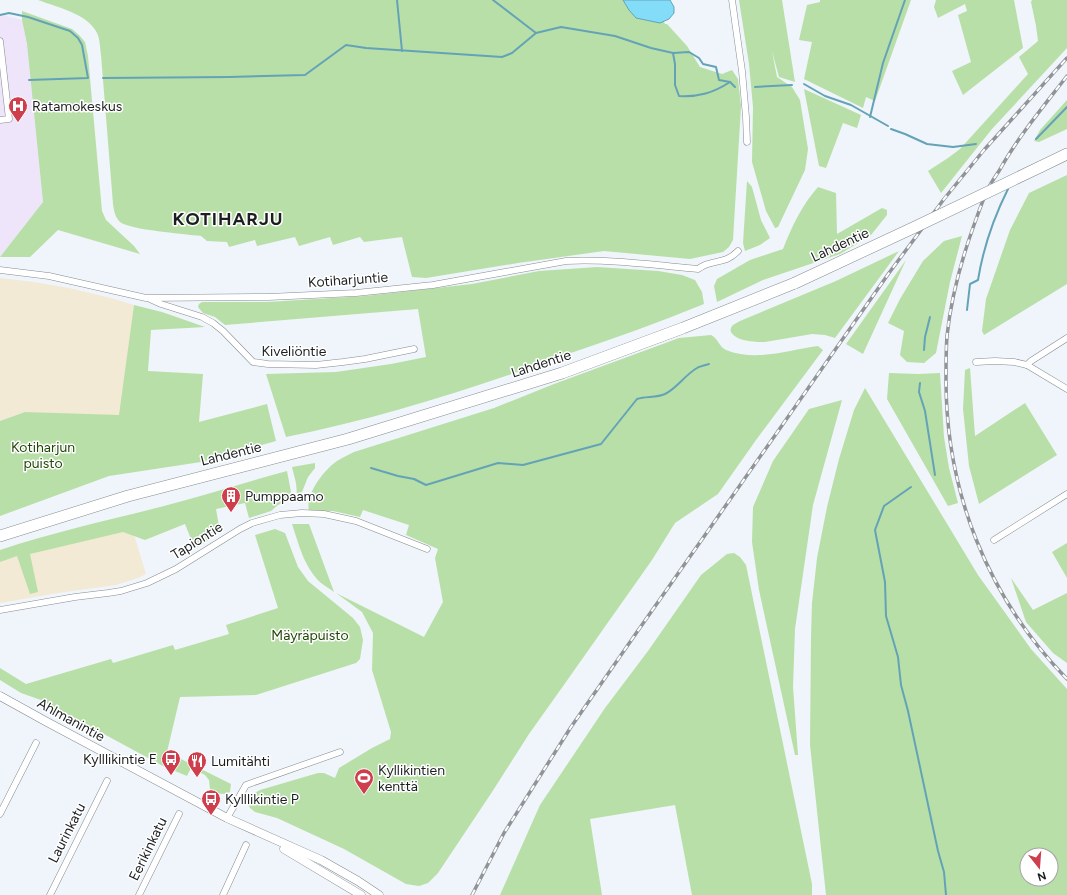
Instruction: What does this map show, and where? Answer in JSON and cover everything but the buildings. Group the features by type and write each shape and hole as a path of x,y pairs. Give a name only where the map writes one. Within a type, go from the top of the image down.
{"highway":[{"name":"Lahdentie","path":"0,536 128,496 348,440 562,373 683,328 795,283 1067,154"}],"main road":[{"name":"Ahlmanintie","path":"1,696 227,818 321,860 379,895"},
{"name":"Ahlmanintie","path":"256,832 355,892"},
{"path":"345,895 355,892 358,881"}],"street":[{"path":"732,0 742,71 747,142"},
{"path":"0,40 9,119 0,120"},
{"name":"Kotiharjuntie","path":"0,270 49,276 146,298 268,297 356,293 433,285 566,261 607,261 698,269 708,264 726,260 738,252"},
{"name":"Kiveliöntie","path":"146,298 202,317 213,323 223,331 253,362 268,364 336,363 414,349"},
{"path":"1027,365 1067,338"},
{"path":"976,362 1014,362 1027,365 1067,389"},
{"path":"994,540 1067,494"},
{"name":"Tapiontie","path":"0,610 75,597 121,591 148,583 176,569 240,529 252,523 280,515 309,513 332,515 356,521 427,549"},
{"path":"0,814 36,743"},
{"path":"227,818 246,785 340,752"},
{"name":"Laurinkatu","path":"50,895 107,781"},
{"name":"Eerikinkatu","path":"139,895 178,814"},
{"path":"223,895 246,845"}],"shaded area":[{"name":"Ratamokeskus","path":"0,14 22,20 27,44 43,202 0,257"},
{"path":"0,278 69,288 134,305 120,416 25,412 0,421"},
{"path":"132,528 146,574 116,585 0,603 0,559"}],"green space":[{"path":"38,0 654,0 665,24 667,24 687,46 700,67 722,74 732,70 738,79 741,106 733,240 729,247 723,252 690,259 604,251 426,278 412,277 402,237 364,242 360,237 333,245 330,237 299,246 295,237 257,246 255,240 229,247 227,242 207,241 201,236 171,233 126,225 120,222 114,211 98,35 93,26 79,16"},
{"path":"739,0 782,0 795,82 779,77 772,51 777,77 792,87 800,100 808,149 805,170 778,227 775,228 766,211 752,162 753,107 749,64"},
{"path":"820,0 911,0 875,101 866,97 863,108 804,79 812,42 799,40 807,5 820,2"},
{"path":"936,0 1014,0 1023,48 963,95 952,71 971,62 958,15 967,11 965,4 938,18 934,7"},
{"path":"1032,0 1067,0 1067,48 992,129 941,193 928,171 960,149 1028,74 1019,57 1038,41 1031,2"},
{"path":"22,11 72,29 85,42 88,56 102,211 106,220 134,246 140,254 58,230 30,257 0,257 43,202 27,44 22,20"},
{"path":"804,89 861,115 857,128 843,123 826,168 819,166"},
{"path":"1067,100 1067,129 1039,142 1034,141 1040,130"},
{"path":"1067,175 1067,284 984,335 982,331 986,299 1010,230 1029,193"},
{"path":"747,181 752,187 761,220 770,238 760,245 745,251 743,243"},
{"path":"818,187 836,193 837,234 882,208 887,210 887,215 871,235 840,254 763,280 717,302 714,286 717,279 750,260 783,249 798,216"},
{"path":"962,236 950,282 936,353 924,363 907,362 900,355 904,331 888,323 900,299 923,261 944,241"},
{"path":"899,251 835,338 825,335 812,334 757,342 742,340 731,332 732,326 740,321 836,281"},
{"path":"906,260 863,354 846,344"},
{"path":"597,267 658,271 682,275 695,280 702,292 704,304 616,338 426,402 356,421 286,437 266,374 336,372 426,357 418,309 225,325 215,317 203,313 198,307 202,302 267,302 365,296 472,284 539,271"},
{"name":"Kotiharjun puisto","path":"134,305 162,312 205,327 151,330 148,371 203,374 199,422 267,404 276,441 201,462 109,476 0,516 0,421 25,412 119,415"},
{"path":"711,335 726,350 749,355 772,354 818,346 823,350 718,494 675,523 652,560 529,734 438,873 428,883 419,886 406,884 344,849 277,818 255,812 250,808 247,803 249,798 260,790 318,773 324,773 335,778 339,768 390,739 391,732 372,670 373,633 362,612 336,593 424,637 443,602 435,558 438,549 406,535 409,525 363,510 360,517 333,511 309,511 310,497 321,476 337,461 354,452 494,408 554,384 679,338"},
{"path":"970,368 975,436 1025,403 1057,455 979,504 969,466 963,409 965,370"},
{"path":"889,373 940,373 944,437 949,468 958,503 948,506 887,399"},
{"path":"865,388 978,575 1031,649 1067,689 1067,895 826,895 810,745 812,603 817,558 827,507 839,459 854,410"},
{"path":"842,400 813,505 795,629 793,687 798,755 795,755 759,590 752,542 753,507 773,461 809,409"},
{"path":"315,463 315,468 308,477 302,492 297,494 292,467"},
{"path":"287,471 291,492 287,501 278,505 271,511 249,518 245,503 216,509 220,532 195,549 185,524 145,540 123,532 30,554 38,592 30,594 17,556 0,562 0,550 82,526 164,506"},
{"path":"292,524 309,524 334,592 321,583 310,570 300,548"},
{"name":"Mäyräpuisto","path":"275,529 285,533 298,567 308,581 353,618 360,627 363,640 360,659 356,663 256,695 180,697 167,752 231,784 230,792 220,794 215,792 210,789 209,780 205,775 191,768 187,776 163,766 41,700 21,693 0,680 0,668 26,684 111,659 113,663 173,645 175,650 229,634 226,625 278,608 255,535"},
{"path":"1067,543 1067,578 1052,552"},
{"path":"734,553 740,557 746,565 812,884 812,895 692,895 675,805 590,819 602,895 500,895 540,805 605,708 648,651 701,575 727,554"},
{"path":"1011,578 1033,610 1067,593 1067,663 1053,653 1026,622"}],"water":[{"path":"623,0 670,0 674,7 674,13 669,19 660,23 636,18"}],"waterway":[{"path":"397,0 402,51"},
{"path":"493,0 536,33"},
{"path":"870,117 883,63 905,0"},
{"path":"0,15 9,13 28,17 70,31 78,38 82,45 88,78 29,80"},
{"path":"103,78 305,75 346,45 366,48 502,57 512,53 536,33 561,27 615,36 651,48 673,53 689,52 699,58 703,64 716,67 719,80 730,82"},
{"path":"673,53 675,64 675,85 679,96 706,94 730,82 735,87"},
{"path":"804,84 825,96 851,105 888,126"},
{"path":"755,87 792,85"},
{"path":"1036,139 1067,107"},
{"path":"891,129 927,144 953,147 976,144"},
{"path":"967,310 970,284 978,280 990,233 1008,189"},
{"path":"924,350 925,337 930,317"},
{"path":"371,468 414,479 426,485 498,463 523,465 601,444 637,399 665,394 693,371 709,364"},
{"path":"920,383 919,392 925,411 935,475"},
{"path":"911,487 884,506 875,530 885,582 886,616 898,657 901,685 944,872 946,895"}],"railway":[{"path":"472,895 504,833 571,727 889,273 944,199 984,150 1067,58"},
{"path":"1067,76 1014,146 988,188 983,199 957,280 949,322 946,351 948,418 953,460 963,500 976,540 993,577 1014,613 1039,647 1067,679"}],"place":[{"name":"Ratamokeskus","path":"18,123"},
{"name":"Pumppaamo","path":"231,513"},
{"name":"Kylllikintie E","path":"171,776"},
{"name":"Lumitähti","path":"197,778"},
{"name":"Kyllikintien kenttä","path":"364,795"},
{"name":"Kylllikintie P","path":"211,816"}],"district":[{"name":"KOTIHARJU","path":"228,219"}]}
